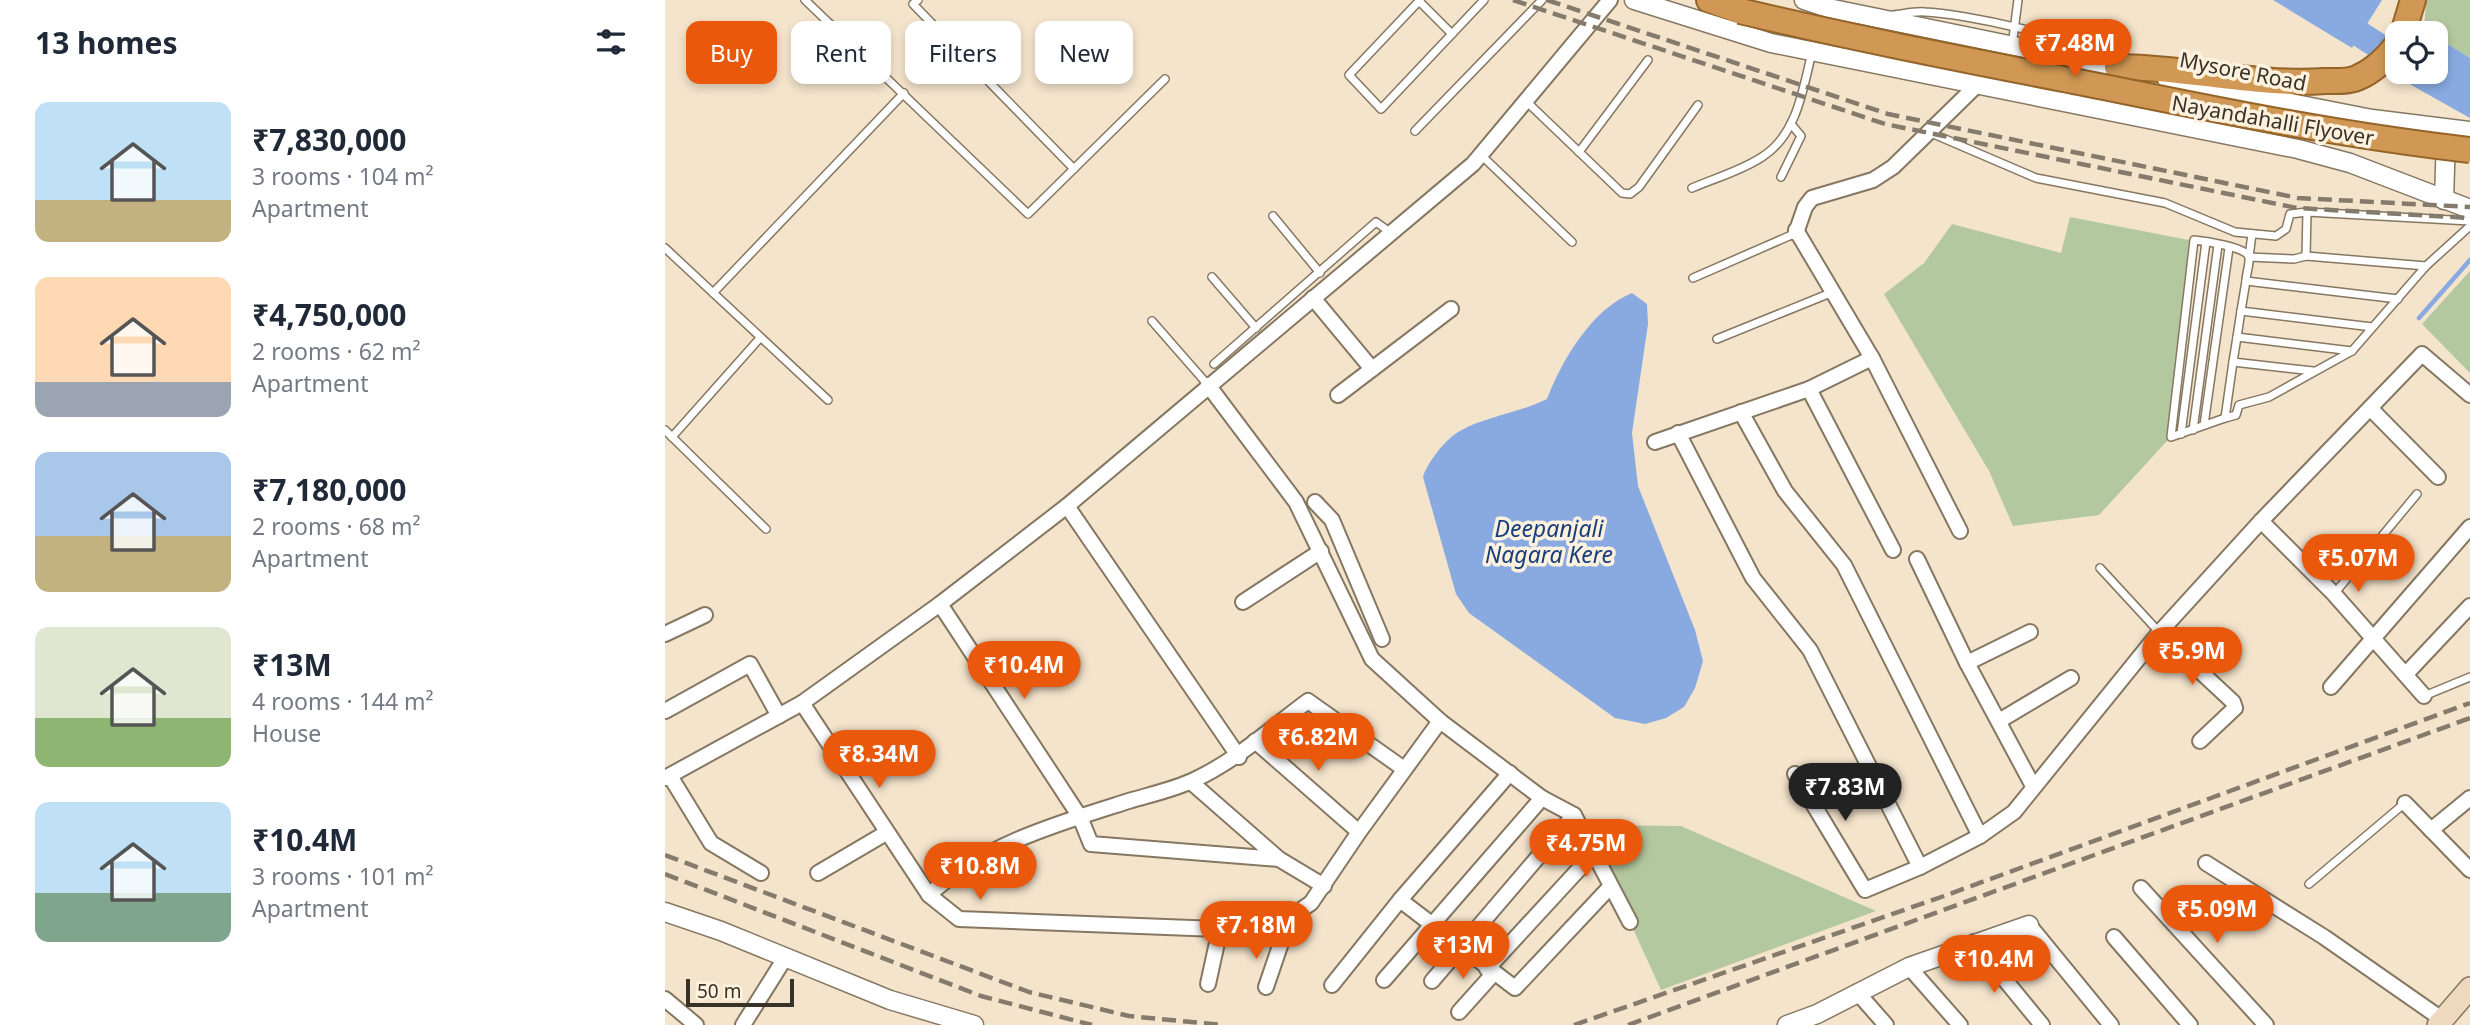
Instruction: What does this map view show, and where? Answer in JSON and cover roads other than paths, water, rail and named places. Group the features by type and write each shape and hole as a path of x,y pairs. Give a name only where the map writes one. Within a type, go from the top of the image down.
{"highway":[{"name":"Nayandahalli Flyover","path":"1709,0 1856,39 2237,116 2381,140 2470,150"},
{"name":"Nayandahalli Flyover","path":"1763,0 1953,44 2369,128 2470,140"},
{"path":"2407,21 2413,0"},
{"path":"2114,66 2151,67 2230,78 2312,82 2355,79 2385,60"}],"main road":[{"path":"2440,1023 2470,988"}],"street":[{"path":"761,873 711,843 667,777 802,703 940,604 1067,506 1481,155 1610,0"},
{"path":"1634,0 1771,43 2350,163 2470,209"},
{"name":"Mysore Road","path":"1804,0 1871,17 2114,66 2215,91 2446,130 2470,131"},
{"path":"1961,531 1872,358 1796,232 1805,207 1812,198 1873,180 1913,152 1977,85"},
{"path":"2444,200 2446,130"},
{"path":"1313,298 1372,369"},
{"path":"1338,395 1451,309"},
{"path":"1795,774 1865,890 1920,867 1980,836 2014,812 2159,633 2261,521 2422,354 2470,395"},
{"path":"1655,442 1809,389 1872,358"},
{"path":"1208,385 1297,502 1372,659 1440,721 1542,797 1574,815 1630,922"},
{"path":"1809,389 1893,550"},
{"path":"2370,408 2438,477"},
{"path":"1741,412 1784,491 1844,565 1980,836"},
{"path":"1678,433 1753,578 1810,650 1920,867"},
{"path":"1315,502 1332,520 1382,639"},
{"path":"1067,506 1239,757"},
{"path":"2261,521 2334,594 2424,696"},
{"path":"2331,687 2470,527"},
{"path":"1243,603 1321,551"},
{"path":"1917,559 1967,663 2033,786"},
{"path":"940,604 1080,817 1091,844 1279,859"},
{"path":"2406,674 2470,606"},
{"path":"665,634 705,615"},
{"path":"1967,663 2030,632"},
{"path":"2159,633 2233,702 2235,708 2200,741"},
{"path":"665,711 750,664 779,716"},
{"path":"1999,722 2071,678"},
{"path":"929,895 945,880 1005,846 1080,817 1191,782 1239,757 1255,741 1308,701 1404,769"},
{"path":"802,703 885,833 929,895 959,919 1271,931 1311,903 1440,721"},
{"path":"1255,741 1359,832"},
{"path":"1332,985 1400,900 1510,773"},
{"path":"1191,782 1279,859 1324,886"},
{"path":"1384,980 1430,923 1542,797"},
{"path":"2431,830 2470,798"},
{"path":"2405,803 2470,870"},
{"path":"1432,981 1574,815"},
{"path":"818,873 885,833"},
{"path":"1459,1012 1490,971 1593,855"},
{"path":"2206,863 2324,937 2440,1023"},
{"path":"1400,900 1515,988 1611,887"},
{"path":"2141,888 2266,1025"},
{"path":"665,912 947,1021 974,1025"},
{"path":"1787,1025 1816,1019 1857,992 1909,967 1974,942 2029,925 2111,1025"},
{"path":"1208,984 1220,929"},
{"path":"1266,987 1281,943 1271,931"},
{"path":"2114,937 2190,1025"},
{"path":"1974,942 2042,1025"},
{"path":"743,1025 785,958"},
{"path":"1909,967 1959,1025"},
{"path":"1857,992 1886,1025"},
{"path":"665,999 696,1025"}],"lane":[{"path":"805,0 1028,214 1165,79"},
{"path":"918,0 913,4 1074,169"},
{"path":"1452,34 1419,1 1349,75 1381,109 1485,0"},
{"path":"1415,131 1542,0"},
{"path":"2012,47 2018,0"},
{"path":"1871,17 1925,12 2014,28 2062,40 2099,54 2114,66"},
{"path":"1692,188 1763,157 1784,137 1798,110 1812,51"},
{"path":"1579,152 1648,60"},
{"path":"713,293 904,93"},
{"path":"1526,101 1622,193 1630,194 1639,187 1698,105"},
{"path":"1781,177 1801,136 1791,124"},
{"path":"1931,133 2028,175 2165,203 2235,232 2276,236 2285,229 2290,214 2307,212 2470,223"},
{"path":"1481,155 1572,242"},
{"path":"2306,257 2307,212"},
{"path":"1273,216 1320,273"},
{"path":"1214,364 1376,222 1391,233"},
{"path":"2426,266 2306,257 2283,260 2249,257 2239,247 2229,248 2206,242 2181,434 2236,415 2239,405 2269,397 2353,351 2426,266 2470,223"},
{"path":"1693,278 1796,232"},
{"path":"2225,418 2252,234"},
{"path":"2193,430 2218,245"},
{"path":"665,248 828,400"},
{"path":"2204,425 2229,248"},
{"path":"1212,277 1256,328"},
{"path":"2246,281 2397,299"},
{"path":"1717,339 1834,291"},
{"path":"2241,312 2372,327"},
{"path":"1152,321 1208,385"},
{"path":"2237,337 2353,351"},
{"path":"672,437 760,338"},
{"path":"2233,362 2313,371"},
{"path":"665,430 767,529"},
{"path":"2334,594 2417,494"},
{"path":"2100,568 2159,633"},
{"path":"2424,696 2470,677"},
{"path":"2309,884 2405,803"}],"water":[{"path":"2273,0 2382,0 2352,48"},
{"path":"2448,44 2470,58 2470,118 2409,84 2448,84"},
{"name":"Deepanjali Nagara Kere","path":"1632,293 1647,304 1648,324 1632,433 1638,486 1695,630 1703,661 1695,688 1684,707 1666,718 1645,724 1615,718 1469,613 1456,594 1423,477 1438,451 1455,434 1469,426 1547,399 1561,368 1591,323 1617,301"}],"waterway":[{"path":"2307,0 2385,50"},
{"path":"2419,318 2470,260"}],"railway":[{"path":"1513,0 1885,124 2297,208 2470,218"},
{"path":"1547,0 1888,114 2298,198 2470,207"},
{"path":"1574,1025 1944,896 2470,703"},
{"path":"1628,1025 2470,718"},
{"path":"665,855 1029,992 1129,1016 1223,1025"},
{"path":"665,874 981,996 1092,1025"}]}
